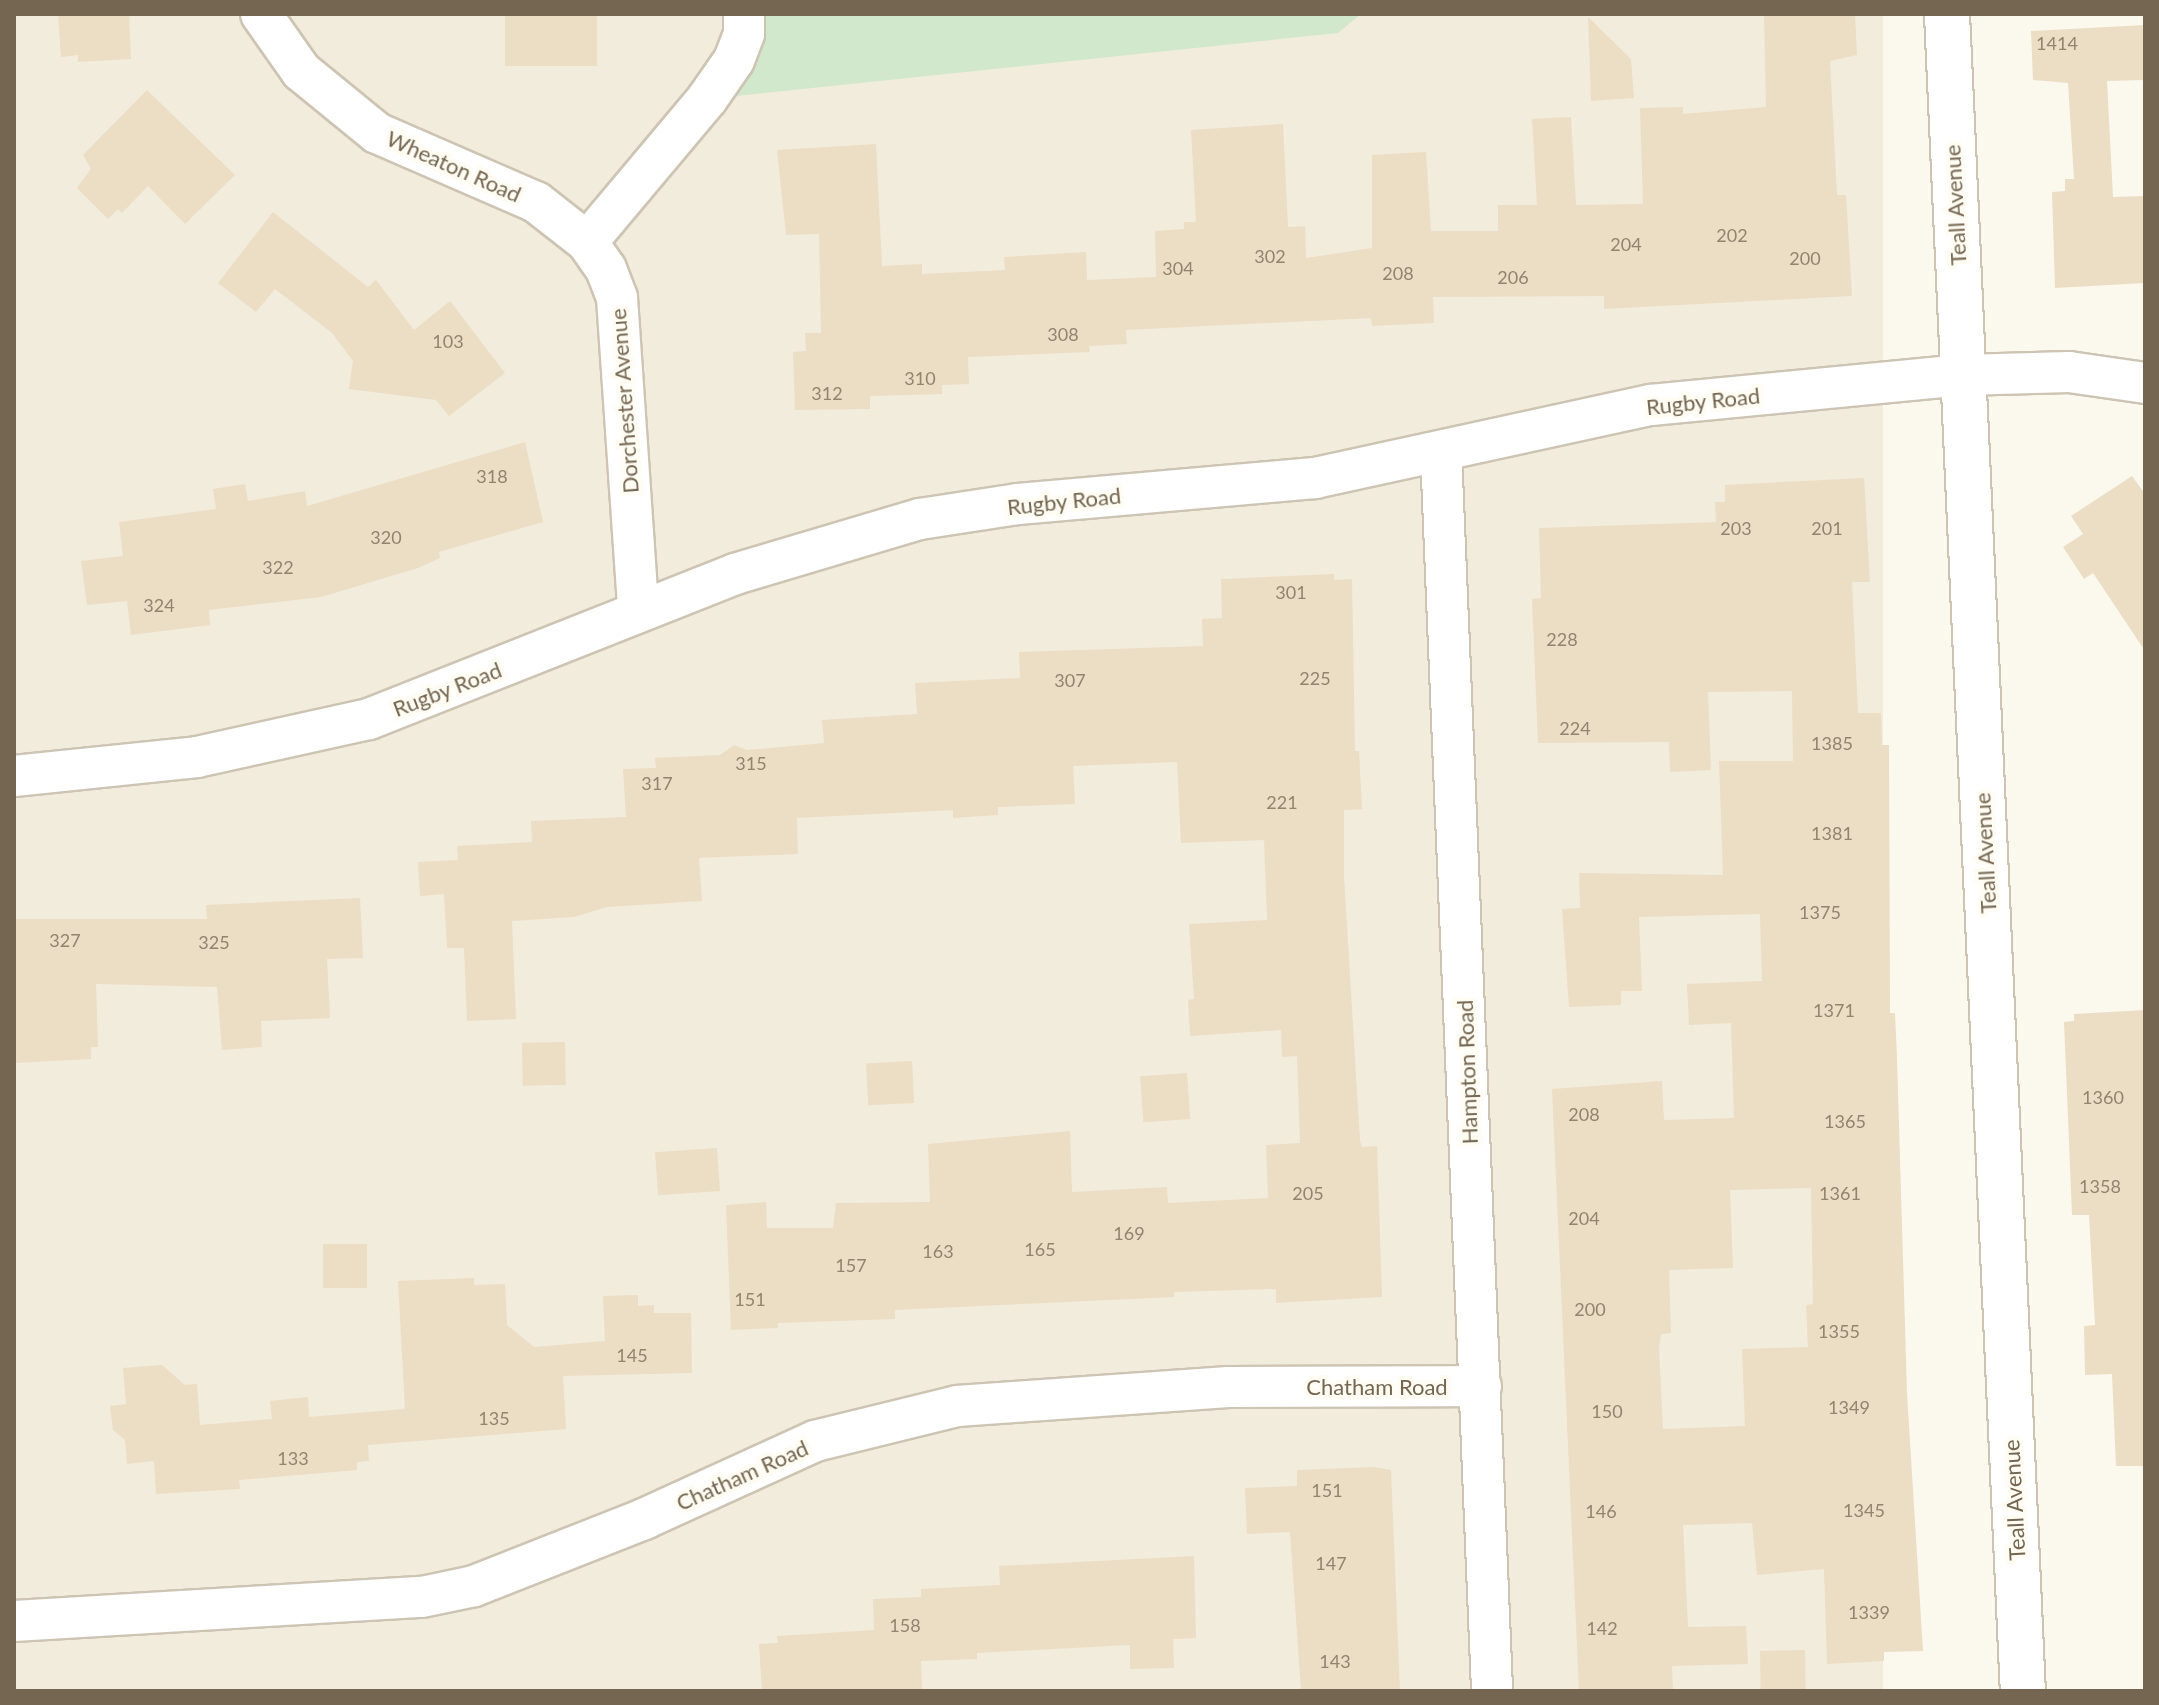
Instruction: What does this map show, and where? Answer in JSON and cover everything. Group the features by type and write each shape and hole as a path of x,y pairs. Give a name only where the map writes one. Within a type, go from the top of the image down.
{"street":[{"name":"Wheaton Road","path":"261,14 301,71 377,133 536,202 587,242"},
{"path":"587,242 707,99 734,60 744,34 744,14"},
{"name":"Teall Avenue","path":"1947,14 2023,1691"},
{"name":"Dorchester Avenue","path":"587,242 606,269 617,298 638,609"},
{"name":"Rugby Road","path":"14,776 197,757 369,719 481,678 638,609 735,574 920,519 1018,504 1315,478 1651,405 1963,375 2069,372 2145,383"},
{"name":"Hampton Road","path":"1441,452 1492,1691"},
{"name":"Chatham Road","path":"14,1621 422,1597 474,1586 644,1519 815,1441 957,1406 1228,1387 1481,1386"}],"shaded area":[{"path":"14,14 1883,14 1883,1691 14,1691"}],"green space":[{"path":"744,14 1361,14 1338,33 707,99"}],"building":[{"path":"58,14 129,14 131,59 78,62 78,55 61,57"},
{"path":"505,14 597,14 597,66 505,66"},
{"path":"1764,14 1855,14 1857,55 1830,61 1837,195 1846,195 1852,296 1604,309 1604,296 1433,297 1434,323 1372,326 1371,318 1126,330 1127,344 1089,346 1090,352 968,357 969,384 942,385 942,394 870,396 870,409 795,410 793,352 806,351 805,333 821,333 819,234 786,235 777,150 876,144 882,266 922,264 922,274 1005,270 1004,257 1086,252 1087,280 1156,277 1155,231 1184,229 1184,222 1196,222 1191,130 1283,124 1288,227 1305,226 1306,258 1372,248 1372,155 1426,152 1431,231 1498,231 1498,205 1537,205 1532,119 1571,117 1576,205 1643,204 1640,108 1683,107 1683,114 1766,107"},
{"path":"1588,17 1631,59 1634,98 1591,101"},
{"path":"2145,25 2145,80 2107,81 2113,197 2145,196 2145,283 2055,288 2052,192 2065,191 2065,179 2074,179 2068,83 2033,80 2031,31"},
{"path":"147,90 235,175 185,224 148,186 122,213 118,209 108,219 77,188 91,169 83,155"},
{"path":"273,212 368,287 376,280 414,330 450,301 505,373 449,416 436,400 349,389 353,361 332,333 275,289 256,312 218,283"},
{"path":"525,442 543,522 439,552 440,558 418,568 321,597 209,610 210,625 131,635 127,601 87,605 81,561 123,556 119,522 216,509 213,489 245,484 248,501 305,491 307,506"},
{"path":"2132,476 2145,494 2145,651 2093,573 2084,579 2063,547 2083,534 2071,516"},
{"path":"1864,478 1870,582 1852,582 1858,713 1881,713 1882,745 1889,745 1890,1013 1895,1013 1907,1393 1923,1651 1884,1652 1884,1661 1827,1664 1824,1569 1757,1575 1752,1523 1683,1525 1688,1627 1746,1626 1748,1664 1672,1666 1673,1691 1579,1691 1552,1089 1662,1081 1664,1120 1734,1118 1731,1023 1689,1025 1687,984 1762,981 1760,914 1639,917 1642,991 1621,991 1621,1005 1569,1007 1562,909 1580,908 1579,873 1723,875 1719,761 1793,761 1792,691 1708,692 1711,770 1670,772 1669,742 1538,743 1532,599 1541,598 1539,528 1716,522 1715,502 1725,502 1725,485","holes":["1811,1188 1813,1304 1806,1305 1808,1347 1742,1349 1745,1426 1663,1429 1659,1348 1661,1334 1671,1333 1669,1270 1733,1268 1730,1190"]},
{"path":"1334,574 1334,580 1352,579 1355,751 1359,751 1362,809 1344,810 1344,876 1360,1141 1362,1147 1377,1146 1382,1297 1276,1303 1276,1289 1174,1292 1174,1297 895,1310 895,1319 778,1323 778,1328 731,1330 726,1205 766,1202 767,1228 833,1228 836,1203 930,1202 928,1144 1070,1131 1072,1192 1167,1187 1168,1203 1268,1198 1266,1145 1300,1143 1297,1056 1282,1057 1281,1030 1190,1036 1188,1000 1194,999 1189,924 1267,920 1264,840 1181,843 1177,762 1073,766 1075,804 998,807 998,815 953,818 953,810 797,818 798,854 699,858 702,901 607,907 574,917 512,921 516,1019 467,1021 464,948 447,948 444,894 420,896 418,862 458,860 457,846 532,842 531,821 626,817 623,769 656,768 655,758 720,755 734,745 747,750 824,743 822,720 917,714 915,683 1020,678 1019,652 1203,646 1202,619 1222,618 1221,579"},
{"path":"360,898 363,958 327,959 330,1018 261,1021 262,1047 222,1050 217,987 96,984 98,1047 91,1047 91,1059 14,1063 14,919 207,919 206,905"},
{"path":"2145,1010 2145,1466 2116,1466 2112,1374 2085,1375 2084,1326 2095,1325 2089,1215 2072,1215 2064,1022 2074,1021 2074,1014"},
{"path":"565,1042 566,1085 523,1086 522,1043"},
{"path":"912,1061 914,1103 868,1105 866,1063"},
{"path":"1187,1073 1190,1119 1143,1122 1140,1076"},
{"path":"717,1148 720,1191 658,1195 655,1152"},
{"path":"323,1244 367,1244 367,1288 323,1288"},
{"path":"474,1278 474,1285 505,1284 507,1325 534,1347 605,1341 603,1296 638,1295 638,1306 654,1305 654,1313 691,1313 692,1373 563,1376 566,1429 368,1445 369,1461 357,1462 357,1470 239,1480 240,1489 156,1494 154,1461 127,1464 125,1440 113,1430 110,1406 126,1404 123,1368 162,1365 185,1385 197,1384 200,1425 272,1419 270,1401 308,1397 309,1417 405,1409 398,1281"},
{"path":"1374,1467 1391,1470 1400,1691 1301,1691 1290,1532 1247,1534 1245,1488 1297,1486 1297,1470"},
{"path":"1194,1556 1196,1638 1173,1639 1174,1668 1130,1669 1130,1645 977,1653 977,1659 921,1661 922,1691 762,1691 759,1644 778,1643 777,1636 874,1630 873,1599 921,1597 921,1589 1000,1585 999,1566"},
{"path":"1805,1650 1806,1691 1761,1691 1760,1651"}]}
